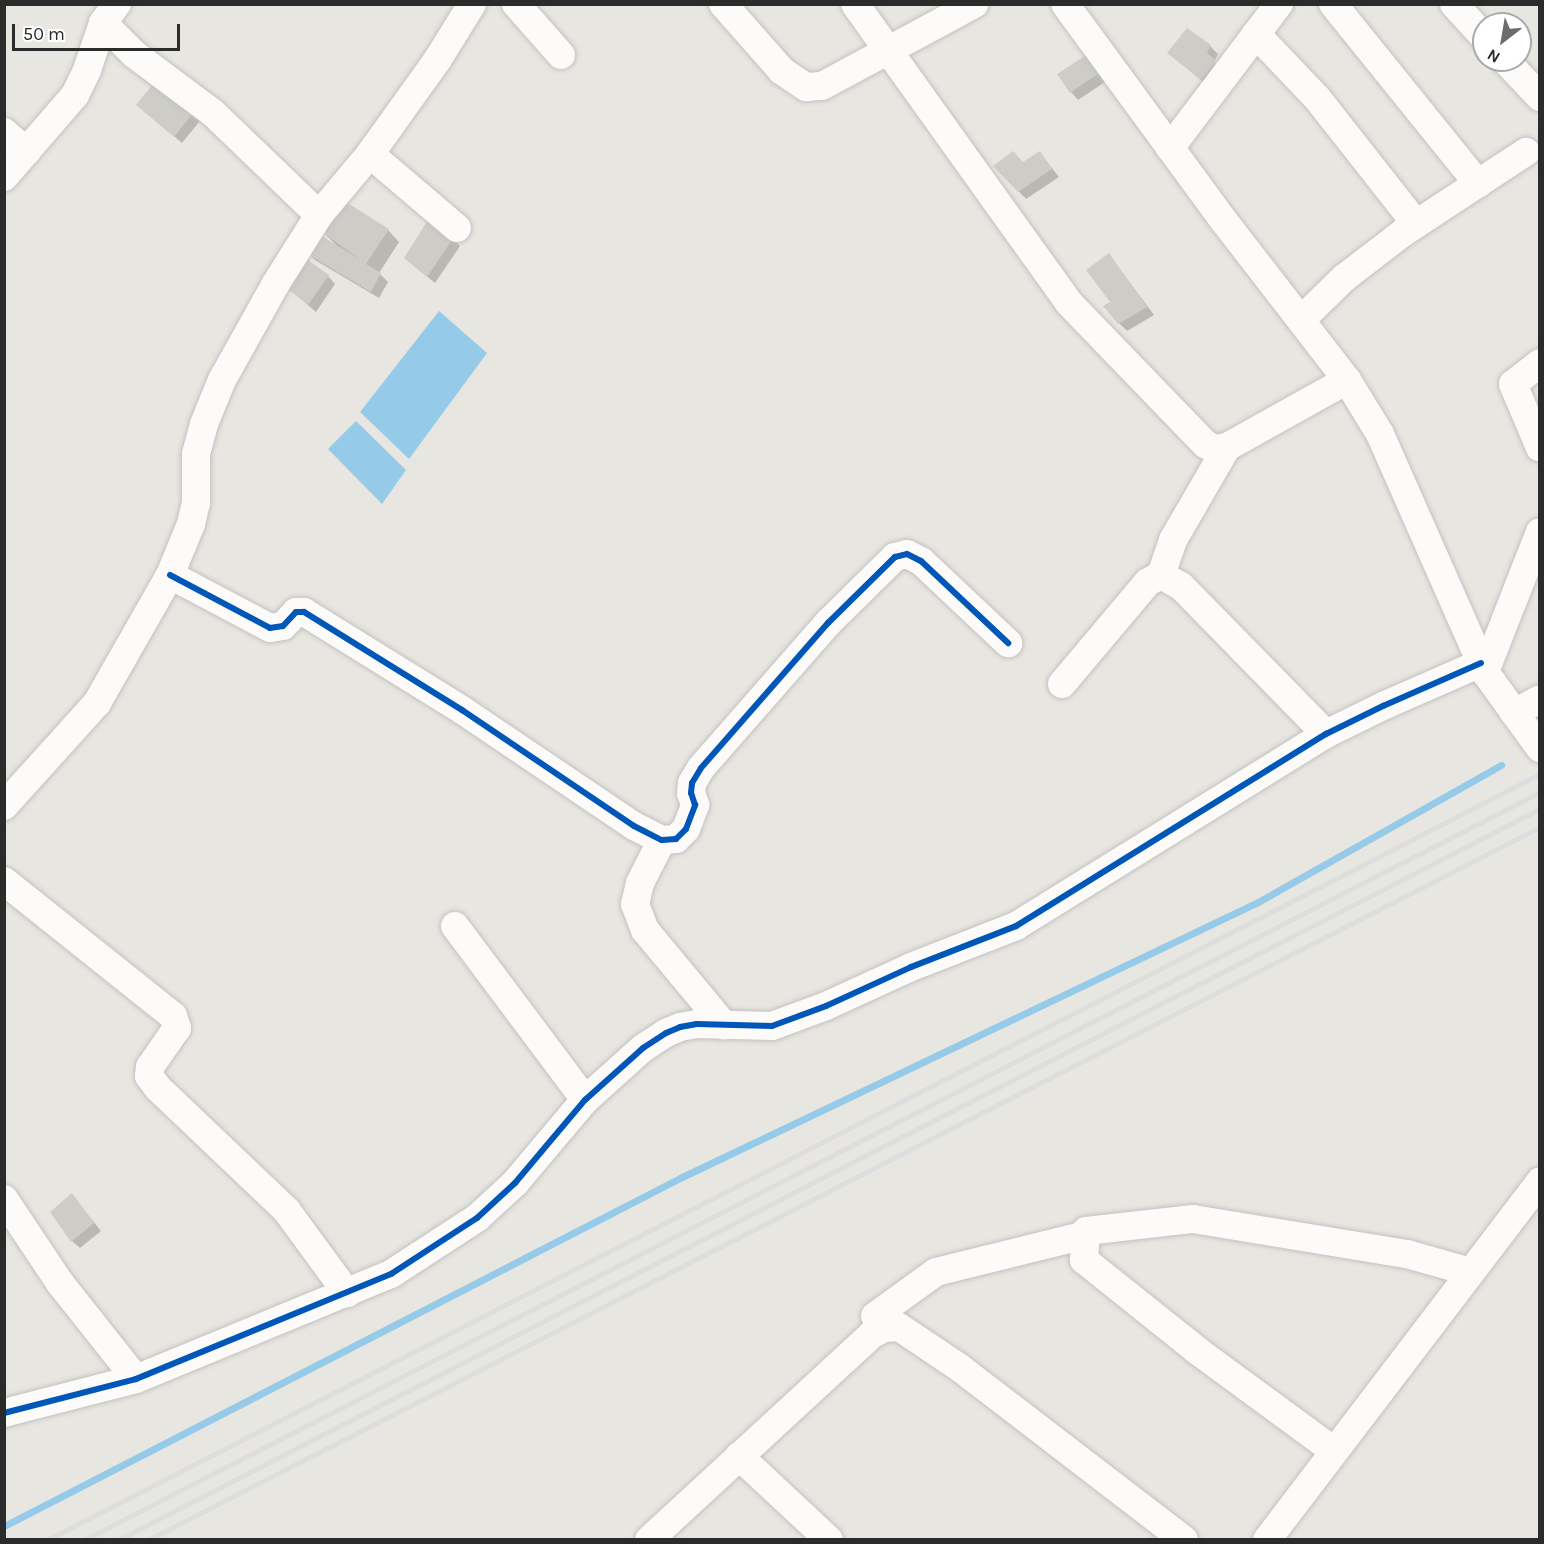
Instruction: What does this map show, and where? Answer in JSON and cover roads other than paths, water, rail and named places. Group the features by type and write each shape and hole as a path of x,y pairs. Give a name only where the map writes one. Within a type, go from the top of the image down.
{"street":[{"path":"4,806 97,703 170,575 191,524 196,503 196,454 204,424 222,380 256,317 319,215 370,154 438,59 472,4"},
{"path":"516,4 561,54"},
{"path":"723,4 782,71 806,87 822,86 974,4"},
{"path":"855,4 1069,303 1205,444 1215,449 1227,447 1347,380"},
{"path":"1065,4 1170,148 1347,380 1380,434 1483,668 1539,748"},
{"path":"1170,148 1279,4"},
{"path":"1334,4 1478,184"},
{"path":"1454,4 1472,24"},
{"path":"110,14 134,54 213,113 319,215"},
{"path":"4,177 75,95 110,14"},
{"path":"1256,34 1317,98 1416,224"},
{"path":"1516,72 1539,97"},
{"path":"4,132 27,152"},
{"path":"1301,320 1344,278 1416,224 1526,152"},
{"path":"370,154 457,228"},
{"path":"1539,363 1513,384 1539,448"},
{"path":"1062,684 1148,582 1161,575 1173,540 1227,447"},
{"path":"4,1413 136,1379 392,1274 477,1218 515,1183 585,1100 643,1048 666,1033 688,1025 772,1026 826,1006 911,967 1017,926 1326,734 1383,706 1483,668 1539,532"},
{"path":"170,575 270,628 283,626 296,612 304,612 462,710 634,826 662,840 676,839 686,830 695,805 691,793 692,783 701,768 828,623 895,557 907,554 921,561 1008,643"},
{"path":"1161,575 1181,586 1326,734"},
{"path":"1514,713 1539,699"},
{"path":"662,840 640,883 635,904 645,930 724,1025"},
{"path":"4,881 173,1016 177,1028 150,1067 149,1076 158,1088 287,1211 347,1293"},
{"path":"455,926 585,1100"},
{"path":"1267,1539 1539,1180"},
{"path":"4,1199 60,1283 136,1379"},
{"path":"1334,1451 1198,1351 1084,1260 1086,1231 1193,1219 1407,1254 1470,1272"},
{"path":"875,1316 936,1272 1086,1235"},
{"path":"649,1539 872,1335 884,1328 899,1327 960,1368 1184,1539"},
{"path":"739,1456 829,1539"}],"water":[{"path":"439,311 487,353 409,459 360,412"},
{"path":"356,421 406,470 382,504 328,449"}],"waterway":[{"path":"4,1526 682,1177 1258,902 1501,765"}],"railway":[{"path":"47,1540 1540,774"},
{"path":"84,1540 1540,792"},
{"path":"118,1540 1540,809"},
{"path":"148,1540 1540,827"}]}
